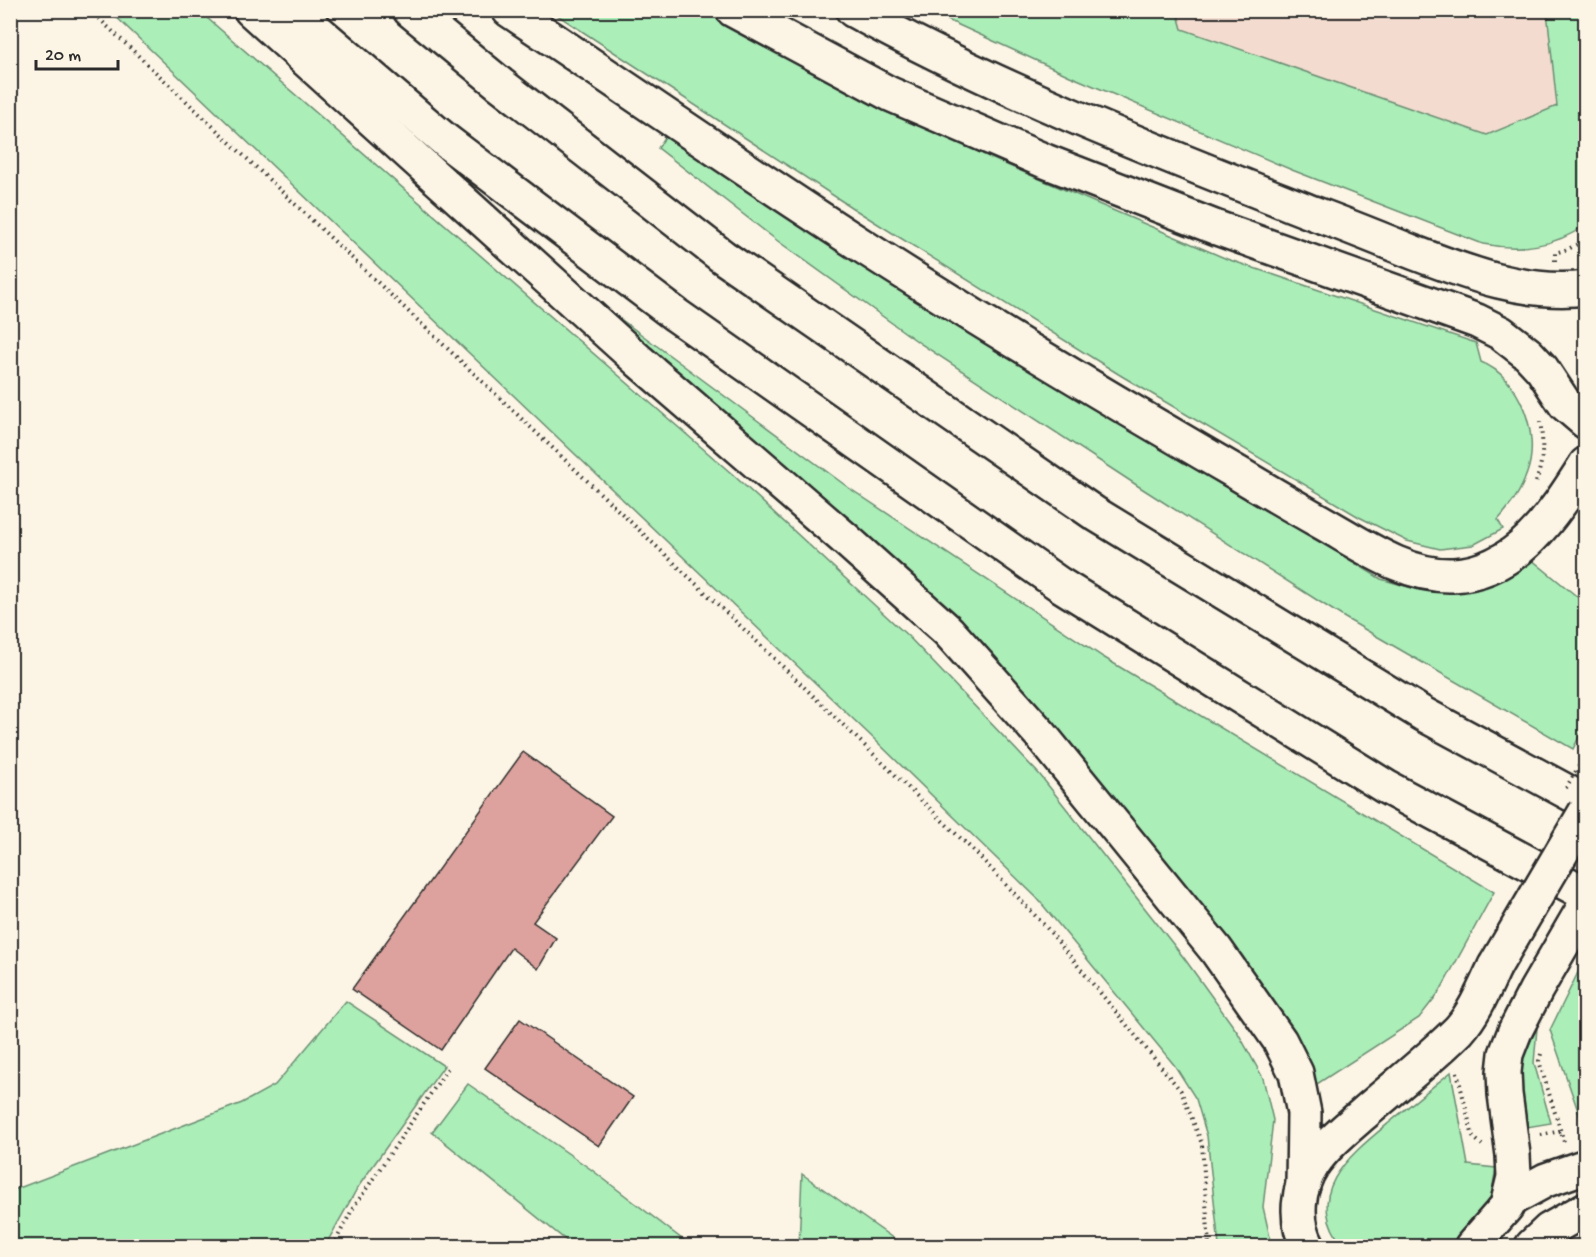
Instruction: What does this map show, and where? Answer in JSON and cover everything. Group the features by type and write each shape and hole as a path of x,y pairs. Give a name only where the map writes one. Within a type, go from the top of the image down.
{"main road":[{"path":"251,10 639,361 948,631 1034,726 1216,950 1280,1041 1296,1073 1304,1113 1303,1186 1299,1204 1299,1221 1308,1246"},
{"path":"293,10 446,141 676,315 1059,584 1386,787 1586,894"},
{"path":"410,10 500,84 723,257 1084,506 1424,714 1586,802"},
{"path":"509,10 863,247 1069,374 1367,548 1414,570 1451,575 1489,568 1504,561 1523,547 1559,505 1586,464"},
{"path":"733,10 890,94 1045,161 1217,228 1477,321 1501,333 1528,354 1542,369 1565,404 1586,422"},
{"path":"853,10 911,42 1068,113 1237,183 1443,264 1487,279 1525,286 1552,290 1586,288"},
{"path":"1303,1186 1313,1165 1325,1149 1460,1028 1586,812"},
{"path":"1505,1246 1508,1203 1514,1177 1503,1072 1506,1054 1536,990 1586,904"},
{"path":"1472,1246 1508,1203 1546,1180 1575,1154"},
{"path":"1532,1246 1549,1230 1586,1209"}],"path":[{"path":"90,10 767,651 980,856 1046,927 1181,1090 1202,1144 1209,1246"},
{"path":"1555,253 1586,240"},
{"path":"1534,487 1544,445 1540,418"},
{"path":"1541,1050 1539,1061 1575,1154"},
{"path":"333,1246 352,1210 448,1068"}],"shaded area":[{"path":"1177,11 1547,11 1557,106 1487,135 1182,29"}],"green space":[{"path":"110,11 199,11 731,473 909,637 1040,775 1184,958 1238,1033 1263,1078 1273,1120 1263,1207 1272,1246 1219,1246 1207,1136 1196,1099 1175,1066 1037,898 872,737"},
{"path":"551,11 712,11 796,61 993,159 1227,259 1476,343 1481,362 1507,380 1524,409 1529,425 1531,458 1522,486 1498,520 1503,529 1473,545 1440,549 1407,541 1359,517 1120,375 854,209"},
{"path":"928,11 1177,11 1182,29 1487,135 1557,106 1547,11 1585,11 1585,225 1549,243 1523,247 1483,244 1292,170 1070,76"},
{"path":"667,134 851,256 1381,579 1419,590 1459,591 1498,580 1532,560 1585,603 1585,725 1573,749 1345,618 921,344 775,239 658,148"},
{"path":"584,292 849,488 1103,657 1494,892 1440,991 1419,1018 1317,1084 1231,950 1128,816"},
{"path":"1585,958 1585,1131 1550,1030"},
{"path":"346,1001 444,1066 358,1187 325,1246 11,1246 11,1191 242,1103 275,1085"},
{"path":"1537,1028 1534,1063 1551,1123 1527,1127 1519,1099 1519,1076 1525,1054"},
{"path":"1451,1072 1468,1165 1496,1168 1491,1196 1473,1224 1447,1246 1343,1246 1331,1227 1327,1209 1329,1192 1336,1176 1360,1148"},
{"path":"468,1084 592,1170 691,1246 573,1246 432,1132"},
{"path":"802,1174 904,1246 799,1246"}],"building":[{"path":"523,752 612,816 533,922 556,938 538,969 511,948 441,1050 352,989"},
{"path":"520,1019 633,1097 599,1146 485,1068"}]}
